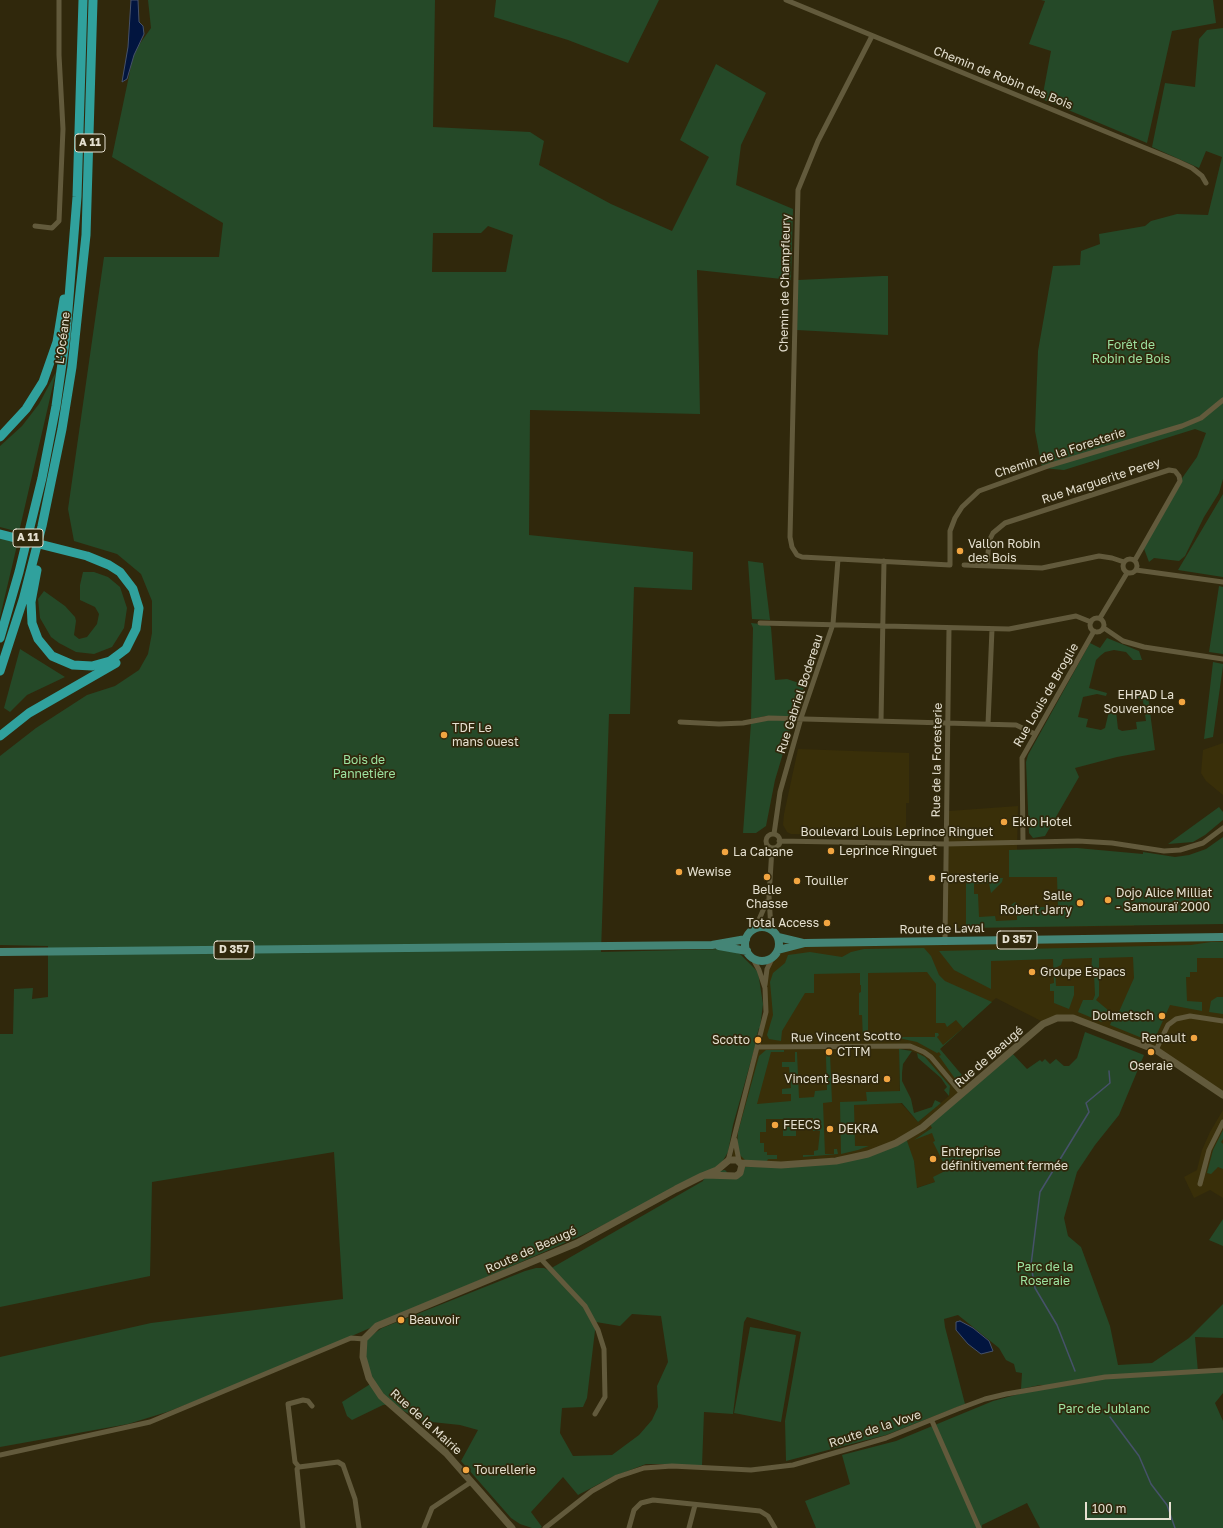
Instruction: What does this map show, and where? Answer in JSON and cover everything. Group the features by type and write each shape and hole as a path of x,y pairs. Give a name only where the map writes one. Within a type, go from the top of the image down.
{"highway":[{"name":"L’Océane","path":"0,638 19,572 36,504 60,376 74,250 83,0"},
{"name":"L’Océane","path":"0,671 32,575 66,408 80,302 87,204 93,0"},
{"path":"0,437 26,409 38,392 47,373 59,331 68,260 74,250"},
{"path":"0,530 87,552 114,563 124,571 133,582 141,600 142,614 136,638 127,653 119,660 29,713 0,736"},
{"path":"0,534 87,556 109,565 120,572 130,583 138,602 138,623 131,641 115,657 104,664 92,666 73,666 52,656 38,640 32,623 32,575"}],"main road":[{"path":"763,927 771,930 778,937 775,954 762,961 749,954 746,939 754,929 763,927"},
{"name":"Route de Laval","path":"778,937 806,943 1223,937"},
{"name":"D 357","path":"0,952 712,945 746,939"},
{"name":"Route de Laval","path":"775,954 806,943"},
{"name":"D 357","path":"712,945 749,954"}],"street":[{"path":"35,226 52,228 59,220 63,130 59,55 59,0"},
{"name":"Chemin de Robin des Bois","path":"786,0 1177,161 1192,168 1202,176 1206,183"},
{"name":"Chemin de Champfleury","path":"838,559 802,558 797,555 792,547 790,537 798,190 818,141 872,36"},
{"name":"Chemin de la Foresterie","path":"884,561 950,565 950,531 955,518 962,507 979,490 1051,465 1182,426 1200,418 1223,400"},
{"name":"Rue Marguerite Perey","path":"987,566 989,541 993,533 1005,523 1169,470 1175,471 1180,476 1180,481 1134,560"},
{"path":"964,565 1042,568 1099,556 1124,562 1130,559 1134,560 1137,564 1136,570"},
{"path":"838,559 884,561 882,721"},
{"name":"Rue Gabriel Bodereau","path":"774,834 780,792 801,718 833,624 838,559"},
{"path":"1124,562 1123,568 1127,573"},
{"path":"1091,622 1096,618 1100,618 1127,573 1136,570 1223,582"},
{"path":"760,622 1009,629 1076,616 1091,622"},
{"path":"1100,618 1104,621 1104,628"},
{"path":"1091,622 1090,626 1094,631 1098,632 1104,628"},
{"name":"Rue de la Foresterie","path":"945,941 949,628"},
{"path":"988,724 992,628"},
{"path":"1104,628 1123,641 1144,647 1223,659"},
{"name":"Rue Louis de Broglie","path":"1023,842 1022,758 1094,631"},
{"path":"680,722 719,724 743,723 769,718 801,718 1018,725 1035,734"},
{"name":"Boulevard Louis Leprince Ringuet","path":"779,841 946,844 1078,841 1112,843 1164,851 1180,850 1203,844 1223,828"},
{"path":"774,834 777,836 779,841 777,846 772,848 767,844 766,839 774,834"},
{"path":"771,930 769,896 772,848"},
{"path":"754,929 761,918 769,896"},
{"path":"749,954 759,970 765,988"},
{"path":"728,1174 725,1168 766,1012 765,988 767,969 775,954"},
{"path":"1156,1050 1168,1026 1176,1018 1190,1016 1223,1021"},
{"name":"Rue de Beaugé","path":"727,1162 733,1159 740,1162 763,1165 836,1161 874,1152 910,1135 962,1094 1043,1024 1057,1018 1071,1018 1156,1050 1223,1095"},
{"name":"Rue Vincent Scotto","path":"757,1047 910,1046 931,1057 962,1094"},
{"path":"1200,1184 1209,1150 1223,1122"},
{"path":"734,1135 742,1168 740,1173"},
{"name":"Route de Beaugé","path":"364,1339 377,1326 541,1259 598,1232 717,1170 727,1162"},
{"name":"Rue de Beaugé","path":"728,1174 736,1176 740,1173 763,1165"},
{"name":"Route de Beaugé","path":"705,1175 728,1174"},
{"path":"541,1259 585,1306 598,1330 604,1349 605,1397 595,1414"},
{"path":"0,1455 150,1422 351,1338 364,1339"},
{"name":"Rue de la Mairie","path":"364,1339 362,1357 368,1378 381,1396 446,1453 512,1528"},
{"name":"Route de la Vove","path":"546,1528 592,1491 617,1477 644,1468 672,1466 750,1470 793,1465 886,1438 985,1399 1070,1382 1106,1377 1223,1370"},
{"path":"299,1467 295,1462 288,1404 303,1400 308,1401 312,1406"},
{"path":"932,1421 979,1528"},
{"path":"299,1467 338,1462 343,1465 355,1499 359,1528"},
{"path":"299,1467 297,1469 303,1528"},
{"path":"424,1528 432,1508 471,1482"},
{"path":"629,1528 634,1510 641,1504 653,1500 760,1511 768,1516 775,1528"},
{"path":"689,1528 695,1505"}],"shaded area":[{"path":"1223,743 1223,795 1206,781 1201,773 1203,750"},
{"path":"798,749 909,753 909,803 906,803 906,837 791,834 787,832 783,825 784,814"},
{"path":"1018,806 1017,850 1077,848 1143,855 1134,926 947,928 949,811"},
{"path":"1223,937 1223,1095 1169,1058 1071,1018 1041,1021 996,998 940,1049 971,1087 955,1176 916,1188 914,1161 868,1154 742,1168 732,1157 763,1028 767,969 778,950 805,943","holes":["899,1049 907,1049 925,1057 950,1086 949,1096 918,1122 900,1102"]},
{"path":"1223,1110 1223,1198 1210,1190 1194,1198 1184,1177 1197,1170 1202,1150 1210,1132"}],"green space":[{"name":"Bois de Pannetière","path":"148,0 435,0 433,127 530,132 544,141 539,165 611,204 672,231 709,157 680,140 716,64 766,93 741,145 736,185 793,209 791,280 697,270 700,414 530,410 529,535 693,552 692,590 634,587 630,714 609,714 601,952 725,949 740,954 758,972 763,1004 760,1028 733,1125 728,1152 717,1171 725,1170 731,1176 745,1167 847,1159 906,1138 914,1161 917,1188 935,1182 933,1177 947,1170 933,1142 935,1141 932,1133 914,1140 932,1128 929,1122 1011,1052 1027,1069 1040,1060 1042,1062 1045,1059 1050,1064 1056,1059 1064,1066 1069,1066 1077,1058 1085,1032 1144,1055 1119,1115 1095,1145 1077,1172 1064,1218 1068,1236 1081,1247 1110,1326 1118,1365 1152,1363 1189,1338 1223,1304 1223,1338 1195,1337 1198,1372 1223,1370 1223,1393 1215,1403 1223,1421 1223,1528 1040,1528 1027,1503 982,1525 982,1528 816,1528 805,1501 850,1484 842,1455 896,1441 993,1401 1049,1386 1040,1385 1021,1389 1022,1373 1016,1372 1014,1364 1006,1360 999,1348 958,1315 944,1319 965,1404 886,1435 786,1461 785,1421 801,1332 747,1317 744,1322 733,1414 704,1412 702,1466 646,1464 612,1477 578,1495 563,1477 531,1512 542,1527 540,1528 532,1528 520,1524 511,1518 461,1461 478,1430 460,1425 422,1421 402,1410 395,1404 383,1405 352,1420 347,1416 342,1402 375,1381 370,1374 363,1348 366,1339 382,1328 525,1271 536,1268 544,1268 548,1270 703,1181 705,1175 583,1235 267,1373 167,1412 128,1424 0,1447 0,1357 151,1323 343,1299 334,1152 152,1182 150,1276 0,1307 0,1034 13,1034 14,989 33,988 32,999 48,997 48,946 0,945 0,756 36,728 87,695 115,686 139,670 148,654 152,633 152,601 141,574 117,554 74,541 68,509 104,257 219,257 223,223 112,157 134,52 151,28","holes":["488,226 513,235 506,272 432,272 433,233 481,233","632,1314 661,1316 668,1362 657,1386 658,1407 652,1420 639,1435 612,1455 573,1456 560,1433 562,1408 583,1407 587,1398 596,1322 620,1326"]},
{"path":"496,0 659,0 628,63 568,40 494,17"},
{"path":"1041,0 1213,0 1216,23 1172,31 1147,143 1042,99 1051,51 1029,44 1045,1"},
{"name":"Forêt de Robin de Bois","path":"1223,28 1223,479 1219,493 1204,517 1185,556 1179,561 1154,558 1149,562 1143,546 1180,481 1197,457 1206,433 1195,429 1064,470 1042,468 1035,431 1038,351 1053,266 1080,265 1081,251 1100,244 1099,234 1145,226 1151,221 1177,214 1208,215 1222,157 1206,151 1199,168 1152,147 1165,83 1195,87 1199,39 1207,30"},
{"path":"888,276 888,335 797,330 798,280"},
{"path":"56,372 19,532 0,527 0,446 22,426 39,404"},
{"path":"1223,494 1223,577 1178,570"},
{"path":"0,537 18,541 0,617"},
{"path":"748,561 763,563 770,620 752,619"},
{"path":"83,572 94,572 108,577 120,587 127,608 124,628 112,647 94,654 76,652 59,643 51,637 40,618 38,599 44,591 65,606 75,617 76,621 74,635 79,639 87,637 97,624 99,614 95,607 80,600 80,585"},
{"path":"1219,586 1223,587 1223,654 1209,652"},
{"path":"751,623 769,625 771,627 775,680 787,679 805,685 794,716 766,716 751,719 753,628"},
{"path":"1107,638 1139,651 1142,660 1133,660 1126,652 1114,650 1105,652 1100,656 1096,660 1089,688 1107,693 1106,696 1097,694 1083,697 1078,717 1088,719 1086,727 1101,730 1105,728 1109,711 1116,711 1118,729 1122,731 1137,729 1136,722 1146,721 1143,701 1140,701 1139,698 1134,699 1130,696 1120,696 1120,693 1147,689 1155,750 1117,757 1075,768 1079,777 1045,836 1033,838 1029,833 1026,762 1028,755 1090,643 1100,648"},
{"path":"20,649 65,677 27,695 10,712 4,708"},
{"path":"1213,662 1223,664 1223,666 1213,737 1204,739"},
{"path":"767,720 793,720 775,780 766,826 756,833 743,833 751,723"},
{"path":"1219,807 1223,812 1223,820 1205,835 1193,842 1168,844"},
{"path":"1223,837 1223,924 966,928 966,878 1003,878 1002,882 991,893 989,883 974,884 974,894 978,894 979,917 995,916 996,921 1017,920 1017,908 1007,908 1015,902 1021,907 1058,907 1057,877 1009,877 1009,850 1077,848 1143,854 1143,852 1175,857 1189,855 1206,849"},
{"path":"1223,942 1223,958 1197,958 1197,972 1190,972 1190,977 1186,977 1187,1001 1202,1002 1202,1011 1170,1005 1156,1036 1147,1040 1110,1025 1115,1013 1118,1014 1134,978 1133,957 1099,958 1099,996 1096,1000 1108,1010 1102,1022 1078,1012 1083,1000 1093,1000 1095,995 1094,973 1091,973 1092,958 1063,959 1061,965 1055,968 1056,986 1074,986 1074,995 1069,1009 1054,1003 1054,991 1050,991 1050,984 1054,983 1053,959 991,961 991,989 954,970 939,951 1191,945"},
{"path":"924,948 931,956 939,975 945,981 992,1002 940,1049 967,1081 965,1083 956,1080 939,1056 941,1055 939,1052 937,1053 917,1042 903,1039 884,1040 882,1038 882,1035 887,1030 887,1036 900,1035 900,1037 935,1037 935,1033 938,1033 939,1035 937,1037 943,1045 963,1028 956,1020 947,1027 945,1023 936,1023 936,984 927,972 868,973 868,1034 872,1034 872,1039 863,1039 862,1015 859,1015 859,993 861,992 860,973 814,974 814,993 805,993 782,1031 781,1041 769,1039 767,1035 773,1015 770,982 773,973 785,963 788,955 810,952 842,957 851,952 864,949"},
{"path":"1217,997 1223,997 1223,1014 1209,1012 1211,1001"},
{"path":"899,1049 912,1051 903,1064 902,1081 911,1099 914,1113 932,1107 935,1100 941,1103 918,1122 902,1103 854,1105 855,1146 869,1146 841,1154 840,1102 867,1101 866,1092 900,1091"},
{"path":"766,1050 784,1050 784,1052 771,1052 757,1104 791,1101 791,1094 782,1094 782,1089 791,1088 789,1067 782,1067 782,1062 795,1062 795,1052 797,1052 799,1098 814,1097 815,1091 827,1090 826,1058 827,1053 830,1053 832,1102 823,1103 825,1154 834,1154 834,1149 837,1149 838,1154 803,1157 803,1155 814,1155 814,1151 818,1150 820,1131 813,1131 813,1118 796,1119 796,1136 783,1136 783,1119 766,1119 766,1132 760,1132 760,1143 764,1143 764,1152 767,1152 767,1155 777,1155 777,1159 768,1159 766,1163 745,1160 740,1155 737,1145 738,1132 759,1056"},
{"path":"917,1053 925,1057 950,1086 949,1096 944,1090 947,1087 941,1078 918,1058"},
{"path":"1223,1130 1223,1139 1221,1142 1223,1144 1223,1169 1218,1167 1211,1174 1207,1173 1213,1150"},
{"path":"1223,1219 1223,1246 1209,1240"},
{"path":"750,1327 796,1335 781,1422 734,1413"}],"water":[{"path":"131,0 138,0 139,22 143,26 144,34 134,55 127,79 122,82 128,47"},
{"path":"960,1321 973,1328 989,1341 993,1351 981,1354 968,1344 956,1330 956,1322"}],"waterway":[{"path":"1075,1371 1057,1325 1035,1288 1031,1265 1040,1192 1089,1112 1086,1103 1110,1083 1109,1071"},
{"path":"1110,1417 1139,1456 1151,1484 1167,1505 1175,1528"}],"place":[{"name":"Vallon Robin des Bois","path":"960,551"},
{"name":"EHPAD La Souvenance","path":"1182,702"},
{"name":"TDF Le mans ouest","path":"444,735"},
{"name":"Eklo Hotel","path":"1004,822"},
{"name":"Leprince Ringuet","path":"831,851"},
{"name":"La Cabane","path":"725,852"},
{"name":"Wewise","path":"679,872"},
{"name":"Belle Chasse","path":"767,877"},
{"name":"Foresterie","path":"932,878"},
{"name":"Touiller","path":"797,881"},
{"name":"Dojo Alice Milliat - Samouraï 2000","path":"1108,900"},
{"name":"Salle Robert Jarry","path":"1080,903"},
{"name":"Total Access","path":"827,923"},
{"name":"Groupe Espacs","path":"1032,972"},
{"name":"Dolmetsch","path":"1162,1016"},
{"name":"Renault","path":"1194,1038"},
{"name":"Scotto","path":"758,1040"},
{"name":"CTTM","path":"829,1052"},
{"name":"Oseraie","path":"1151,1052"},
{"name":"Vincent Besnard","path":"887,1079"},
{"name":"FEECS","path":"775,1125"},
{"name":"DEKRA","path":"830,1129"},
{"name":"Entreprise définitivement fermée","path":"933,1159"},
{"name":"Beauvoir","path":"401,1320"},
{"name":"Tourellerie","path":"466,1470"}],"park label":[{"name":"Parc de la Roseraie","path":"1045,1274"},
{"name":"Parc de Jublanc","path":"1104,1409"}]}
